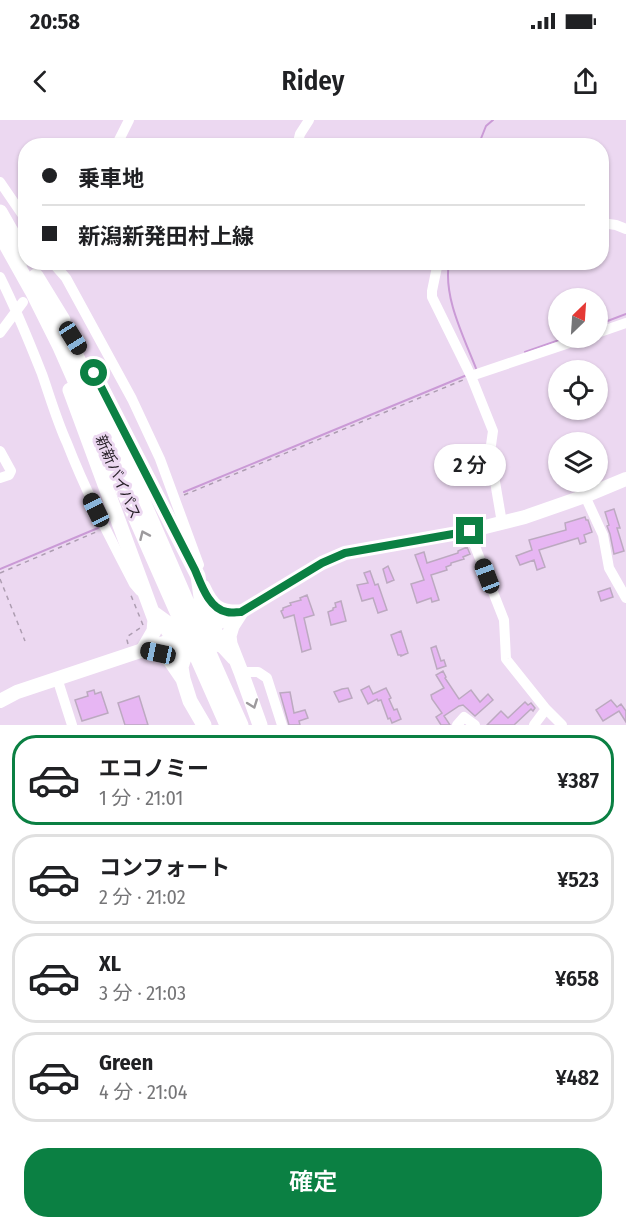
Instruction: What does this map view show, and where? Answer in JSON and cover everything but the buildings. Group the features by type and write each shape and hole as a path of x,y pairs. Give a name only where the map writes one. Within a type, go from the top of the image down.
{"highway":[{"path":"0,212 18,244"},
{"name":"新新バイパス","path":"0,234 18,258"},
{"path":"36,282 86,358 212,603 229,613 241,612"},
{"path":"36,282 135,590 174,640 190,700 204,725"},
{"name":"新新バイパス","path":"36,282 70,344 215,683 241,725"},
{"path":"182,673 202,604 197,573"},
{"path":"205,591 212,626 238,665"},
{"path":"241,612 232,626 229,636 230,644 260,725"},
{"path":"157,616 170,625 224,646"},
{"path":"137,651 154,631 157,616"},
{"path":"137,651 158,653 166,657 182,673"},
{"name":"新新バイパス","path":"215,683 227,725"}],"main road":[{"path":"0,701 17,692 212,626 241,612 322,563 345,553 470,531 525,517 626,479"}],"street":[{"path":"120,138 129,120"},
{"path":"299,138 309,120"},
{"path":"0,182 18,208"},
{"path":"609,224 626,229"},
{"path":"436,270 432,297 471,376 493,431 490,452 502,523"},
{"path":"0,277 36,282 66,278 132,399 160,459 171,501 199,565 197,573"},
{"path":"1,329 36,282"},
{"path":"36,282 42,375 66,441 110,526 138,590 135,590"},
{"path":"608,329 626,323"},
{"path":"471,376 554,348"},
{"path":"0,451 11,471 9,476 0,478"},
{"path":"585,496 603,535 609,568 626,598"},
{"path":"470,531 504,620 506,659 546,709 562,725"},
{"path":"238,665 267,678 282,725"},
{"path":"57,678 72,725"},
{"path":"190,700 188,707 194,725"},
{"path":"534,725 546,709"},
{"path":"457,725 464,717 475,725"}],"path":[{"path":"171,501 471,376"},
{"path":"0,573 110,526"},
{"path":"0,579 24,640"},
{"path":"135,590 143,625 128,636 127,640 137,651"}],"waterway":[{"path":"481,138 486,126 493,120"},
{"path":"448,270 452,303 477,371"},
{"path":"608,321 626,314"},
{"path":"525,352 548,344"},
{"path":"184,492 467,375"},
{"path":"0,569 98,528"}],"route":[{"path":"94,373 205,591 212,603 221,610 229,613 241,612 322,563 345,553 470,531"}]}
